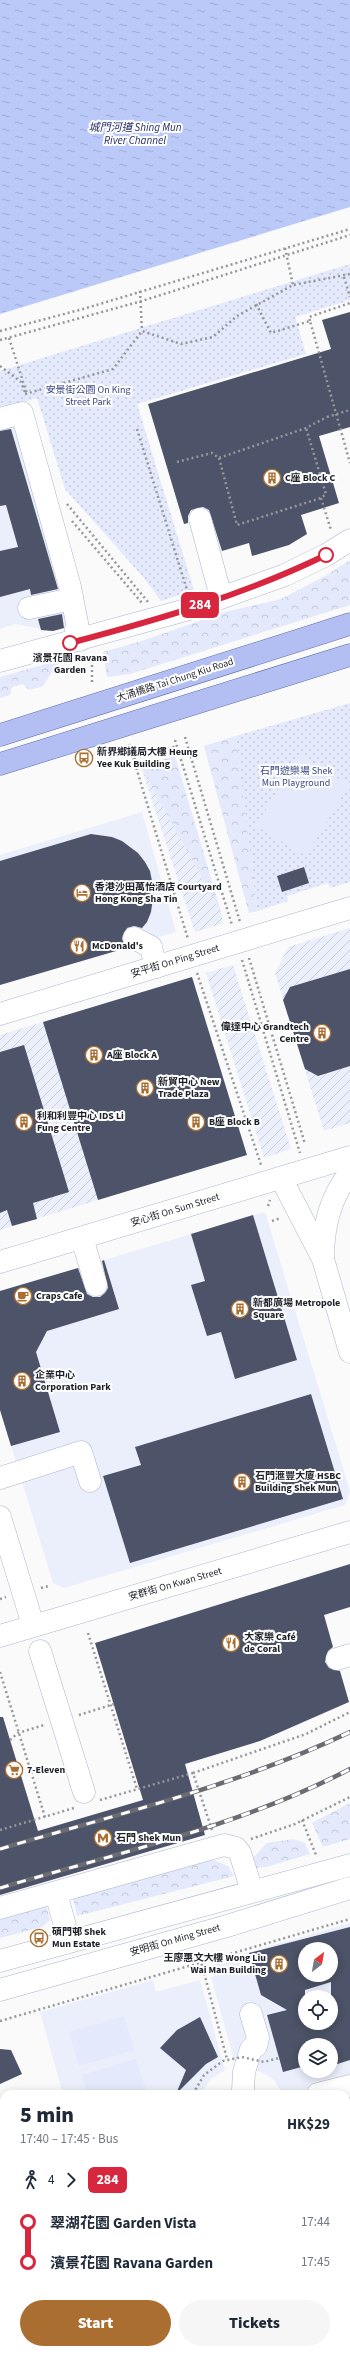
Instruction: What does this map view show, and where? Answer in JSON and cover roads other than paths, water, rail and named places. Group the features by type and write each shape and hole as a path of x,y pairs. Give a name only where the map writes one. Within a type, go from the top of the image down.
{"main road":[{"name":"大涌橋路 Tai Chung Kiu Road","path":"0,735 350,624"},
{"path":"0,764 350,654"}],"street":[{"path":"0,420 22,413 72,599 78,628 76,629 86,646"},
{"path":"200,519 221,597"},
{"path":"0,661 86,646 285,575 326,555 341,536"},
{"path":"29,608 72,599"},
{"name":"安平街 On Ping Street","path":"0,1014 350,908"},
{"path":"134,938 151,947 156,967"},
{"name":"安心街 On Sum Street","path":"0,1262 350,1157"},
{"path":"323,1260 324,1235 331,1206 350,1173"},
{"path":"281,1178 323,1260 349,1348"},
{"path":"82,1238 96,1285"},
{"path":"0,1478 81,1452 90,1481"},
{"path":"0,1517 33,1625"},
{"name":"安群街 On Kwan Street","path":"0,1636 350,1532"},
{"path":"40,1651 87,1800"},
{"path":"0,1908 227,1847 252,1892"},
{"path":"0,1961 350,1865"},
{"name":"安明街 On Ming Street","path":"0,1990 227,1926 350,1888"},
{"path":"56,1892 65,1926"},
{"path":"242,2090 244,2072 251,2048 258,2043 251,2014"},
{"path":"334,2090 350,2086"}],"water":[{"name":"城門河道 Shing Mun River Channel","path":"0,0 350,0 350,207 0,314"}],"railway":[{"path":"0,1849 133,1811 222,1783 308,1751 350,1732"},
{"path":"0,1888 178,1837 266,1807 350,1769"}],"place":[{"name":"C座 Block C","path":"272,478"},
{"name":"濱景花園 Ravana Garden","path":"70,643"},
{"name":"新界鄉議局大樓 Heung Yee Kuk Building","path":"84,758"},
{"name":"香港沙田萬怡酒店 Courtyard Hong Kong Sha Tin","path":"82,893"},
{"name":"McDonald's","path":"79,946"},
{"name":"偉達中心 Grandtech Centre","path":"322,1033"},
{"name":"A座 Block A","path":"94,1055"},
{"name":"新貿中心 New Trade Plaza","path":"145,1088"},
{"name":"利和利豐中心 IDS Li Fung Centre","path":"24,1122"},
{"name":"B座 Block B","path":"196,1122"},
{"name":"Craps Cafe","path":"23,1296"},
{"name":"新都廣場 Metropole Square","path":"240,1309"},
{"name":"企業中心 Corporation Park","path":"22,1381"},
{"name":"石門滙豐大廈 HSBC Building Shek Mun","path":"242,1482"},
{"name":"大家樂 Café de Coral","path":"231,1643"},
{"name":"7-Eleven","path":"14,1770"},
{"name":"石門 Shek Mun","path":"103,1838"},
{"name":"碩門邨 Shek Mun Estate","path":"39,1938"},
{"name":"王廖惠文大樓 Wong Liu Wai Man Building","path":"279,1964"}],"park label":[{"name":"安景街公園 On King Street Park","path":"88,396"},
{"name":"石門遊樂場 Shek Mun Playground","path":"296,776"}]}
